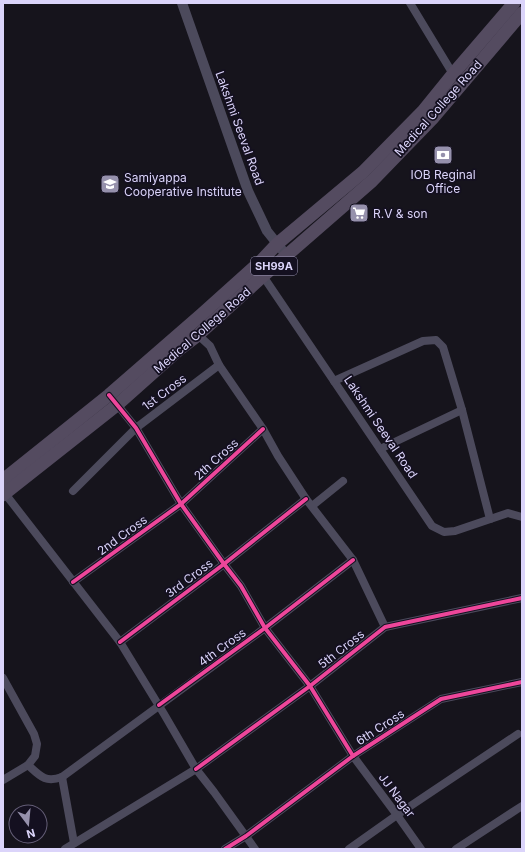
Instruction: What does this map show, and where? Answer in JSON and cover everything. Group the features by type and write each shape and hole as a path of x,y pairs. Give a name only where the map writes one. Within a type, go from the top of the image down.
{"main road":[{"name":"Medical College Road","path":"4,493 113,400 207,310 262,260 277,244 368,176 514,3"},
{"name":"Medical College Road","path":"3,480 198,336 287,256 368,176 432,119 522,13"}],"street":[{"name":"Lakshmi Seeval Road","path":"182,3 248,191 267,232 287,256"},
{"path":"410,3 453,74"},
{"name":"Lakshmi Seeval Road","path":"263,276 432,526 444,532 455,531 508,513 522,517"},
{"path":"198,336 210,346 219,365 263,429 278,456 306,499 353,560 385,627"},
{"path":"334,381 423,341 436,340 444,347 490,519"},
{"name":"1st Cross","path":"73,490 136,428 219,365"},
{"name":"JJ Nagar","path":"113,400 136,428 182,504 241,586 265,628 310,686 353,756 421,849"},
{"path":"380,449 462,410"},
{"name":"2th Cross","path":"182,504 263,429"},
{"path":"312,506 343,481"},
{"path":"4,493 120,642 196,769 255,849"},
{"name":"3rd Cross","path":"120,642 224,564 306,499"},
{"name":"2nd Cross","path":"73,582 182,504"},
{"name":"4th Cross","path":"62,777 265,628 353,560"},
{"name":"5th Cross","path":"65,849 196,769 310,686 385,627 522,598"},
{"path":"3,678 34,734 37,744 35,756 28,765 3,780"},
{"name":"6th Cross","path":"225,849 246,836 353,756 441,699 522,682"},
{"path":"349,849 518,734"},
{"path":"28,765 43,778 55,780 62,777 74,843"},
{"path":"456,849 522,806"}],"cycle path":[{"path":"109,395 136,428 181,504 241,586 265,628 310,686 353,756"},
{"path":"73,582 181,504 263,429"},
{"path":"120,642 224,564 306,499"},
{"path":"159,705 265,628 353,560"},
{"path":"196,769 310,686 385,627 522,598"},
{"path":"225,849 246,836 353,756 441,699 522,682"}],"place":[{"name":"IOB Reginal Office","path":"443,155"},
{"name":"Samiyappa Cooperative Institute","path":"110,184"},
{"name":"R.V & son","path":"359,213"}]}
